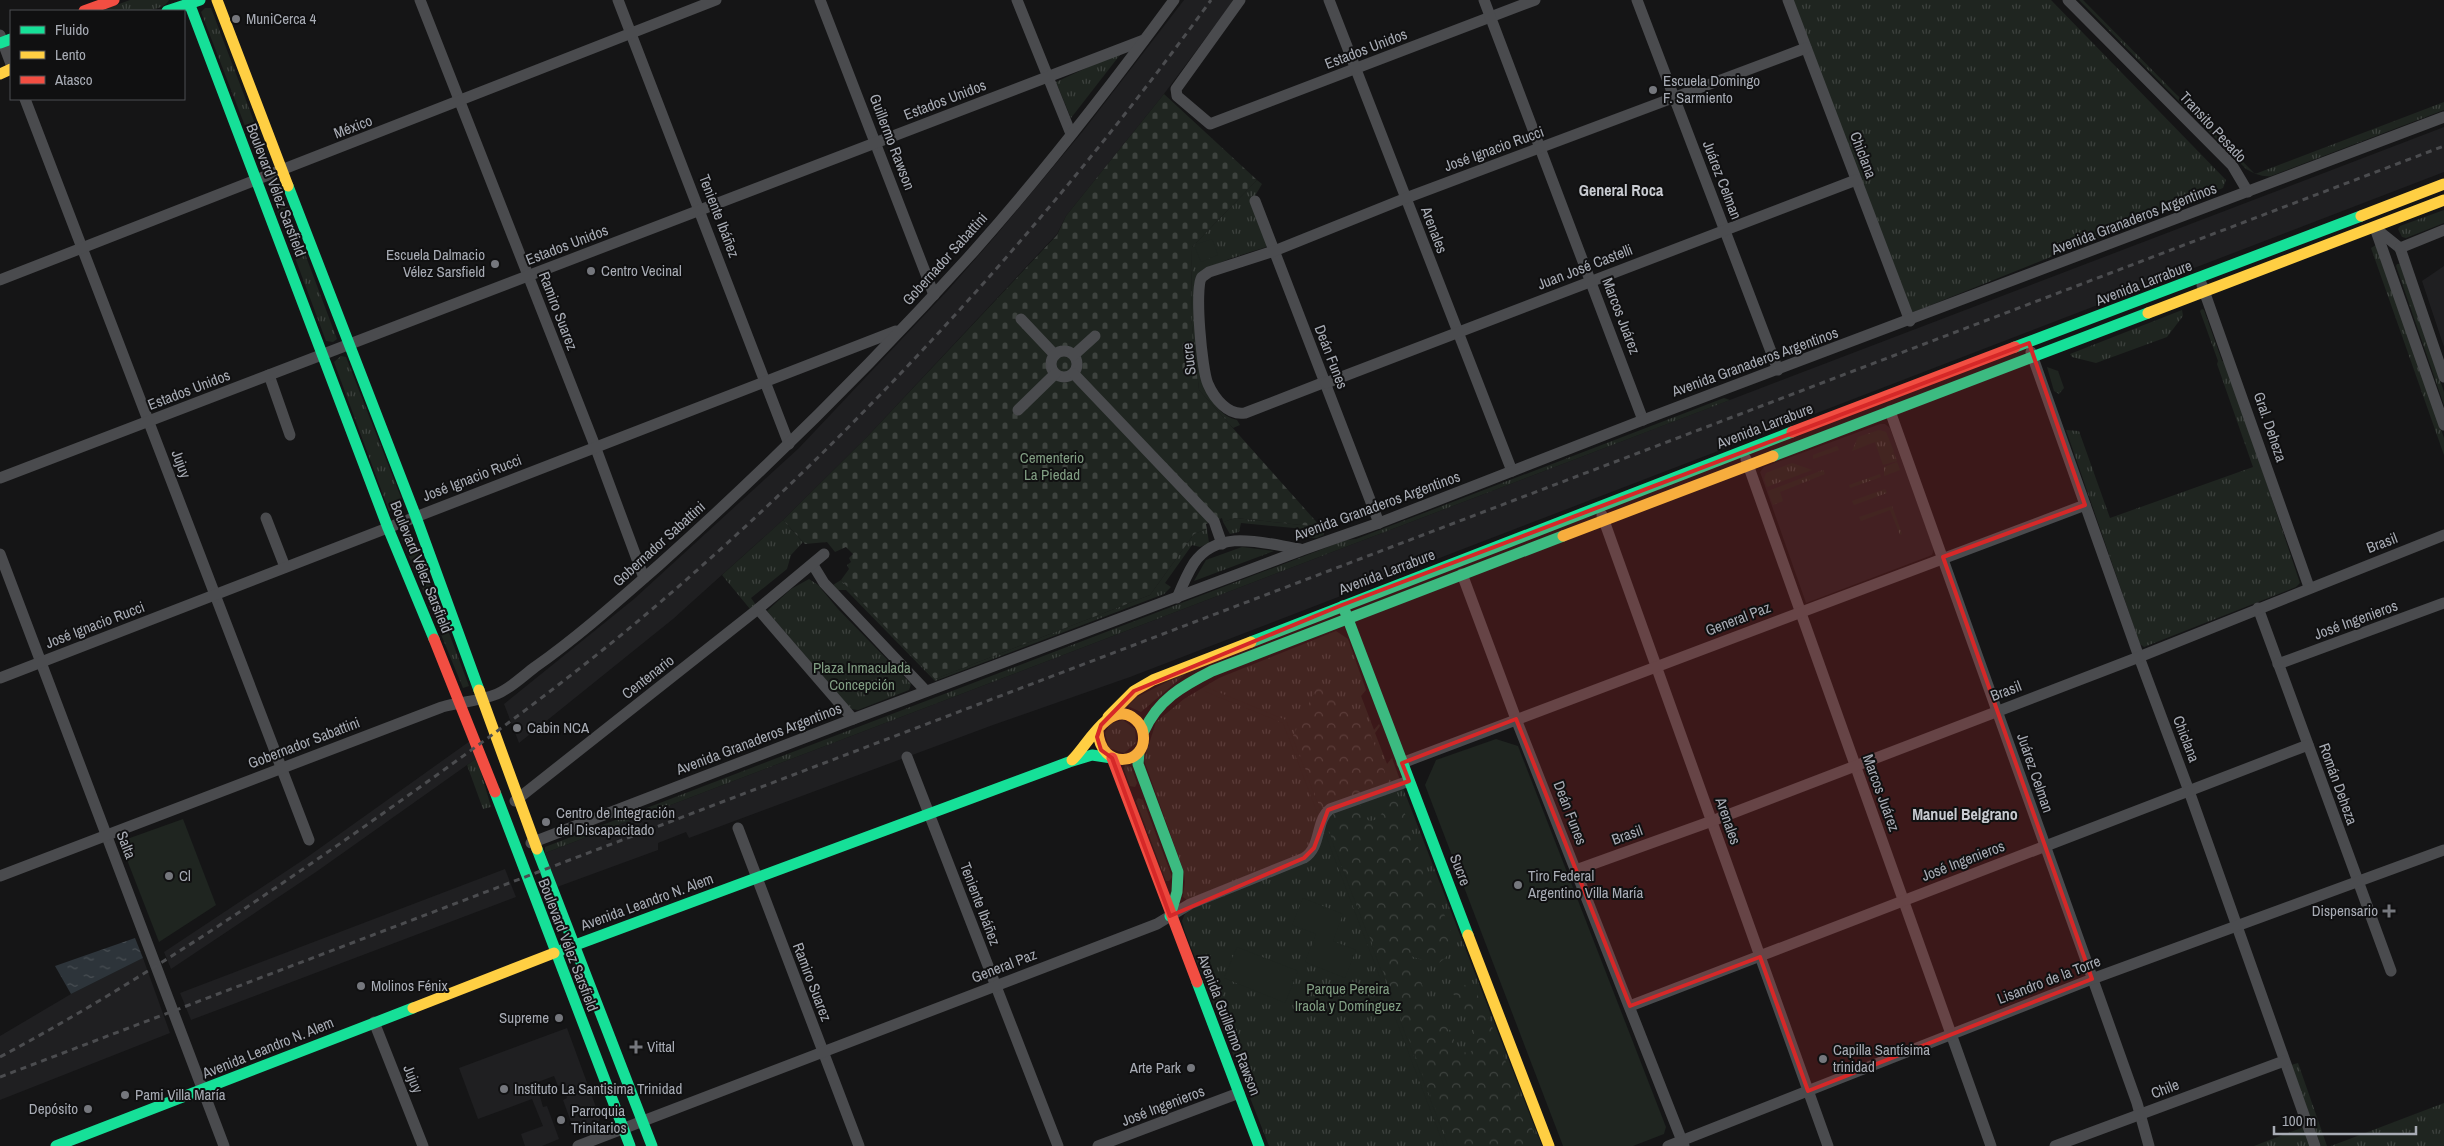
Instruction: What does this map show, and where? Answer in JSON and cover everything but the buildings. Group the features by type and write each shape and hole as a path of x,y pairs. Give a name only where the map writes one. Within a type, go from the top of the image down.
{"main road":[{"path":"84,7 114,0"},
{"name":"Boulevard Vélez Sarsfield","path":"217,0 416,517 535,842 652,1146"},
{"path":"170,10 191,1"},
{"name":"Boulevard Vélez Sarsfield","path":"191,1 256,180 388,528 460,702 554,953 630,1146"},
{"name":"Avenida Larrabure","path":"1108,717 1134,691 1153,680 1743,450 2444,184"},
{"name":"Avenida Larrabure","path":"1144,732 1149,717 1158,706 1196,679 1347,618 2375,228 2444,200"},
{"name":"Sucre","path":"1342,605 1549,1146"},
{"path":"1069,762 1084,750 1108,717 1119,713 1130,715 1139,722 1144,732 1144,743 1139,752 1138,764 1178,872 1177,892 1170,916"},
{"path":"1098,731 1097,738 1102,750 1112,758 1125,760 1139,752"},
{"name":"Avenida Leandro N. Alem","path":"56,1146 574,945 1069,762 1092,756 1112,758"},
{"name":"Avenida Guillermo Rawson","path":"1112,758 1170,916 1259,1146"}],"street":[{"name":"Ramiro Suarez","path":"420,0 595,446 644,578"},
{"name":"Teniente Ibáñez","path":"618,0 789,444"},
{"name":"México","path":"0,280 716,0"},
{"name":"Guillermo Rawson","path":"820,0 877,143 934,295"},
{"path":"1017,0 1071,134"},
{"name":"Gobernador Sabattini","path":"0,876 442,707 483,699 500,693 544,661 644,578 789,444 934,295 1016,202 1174,0"},
{"name":"Estados Unidos","path":"1240,0 1177,86 1177,96 1207,123 1214,123 1535,0"},
{"name":"Arenales","path":"1329,0 1512,471"},
{"name":"Marcos Juárez","path":"1484,0 1592,281 1643,420"},
{"name":"Juárez Celman","path":"1637,0 1778,370"},
{"name":"Chiclana","path":"1788,0 1910,320"},
{"name":"Transito Pesado","path":"2068,0 2232,165 2248,192"},
{"path":"3,40 10,61"},
{"name":"Estados Unidos","path":"0,478 1144,40"},
{"name":"José Ignacio Rucci","path":"1198,284 1202,277 1209,272 1274,251 1406,198 1806,48"},
{"name":"Jujuy","path":"25,100 309,840"},
{"path":"2248,192 2444,117"},
{"name":"Juan José Castelli","path":"1240,414 1856,180"},
{"name":"Avenida Granaderos Argentinos","path":"516,849 926,691 1379,523 1643,420 2248,192"},
{"name":"Deán Funes","path":"1255,202 1379,523"},
{"path":"2365,215 2375,228 2400,248 2444,377"},
{"path":"2375,228 2444,425"},
{"path":"2400,248 2444,230"},
{"name":"Gral. Deheza","path":"2199,277 2309,587"},
{"name":"Sucre","path":"1198,284 1203,361 1207,383 1226,408 1240,414"},
{"path":"1021,319 1055,355"},
{"name":"José Ignacio Rucci","path":"0,678 595,446 766,383 900,330"},
{"path":"1074,355 1095,336"},
{"name":"Chiclana","path":"2028,343 2315,1146"},
{"path":"1062,351 1074,355 1078,366 1074,374 1065,378 1055,374 1051,366 1055,355 1062,351"},
{"path":"1018,410 1055,374"},
{"path":"1074,374 1214,521 1222,544"},
{"path":"269,375 290,435"},
{"name":"Juárez Celman","path":"1890,411 2044,846 2138,1103 2149,1146"},
{"name":"Marcos Juárez","path":"1743,450 1990,1146"},
{"name":"General Paz","path":"1402,763 2085,505"},
{"name":"Arenales","path":"1598,506 1828,1146"},
{"path":"266,518 285,566"},
{"name":"Brasil","path":"1576,870 1712,821 2139,657 2309,587 2444,535"},
{"path":"1177,598 1190,571 1201,555 1222,544 1248,539 1302,550"},
{"name":"Salta","path":"0,554 224,1146"},
{"name":"Centenario","path":"501,811 758,610 824,554"},
{"path":"813,565 824,582 926,691"},
{"name":"Deán Funes","path":"1462,574 1516,719 1683,1143"},
{"name":"José Ingenieros","path":"2278,664 2444,603"},
{"name":"Román Deheza","path":"2258,608 2391,971"},
{"path":"758,610 853,719"},
{"name":"José Ingenieros","path":"1630,1006 2308,744"},
{"name":"Teniente Ibáñez","path":"907,758 1058,1146"},
{"name":"General Paz","path":"578,1146 1157,924 1190,904 1304,858 1314,848 1325,815 1330,809 1409,781"},
{"name":"Ramiro Suarez","path":"738,828 859,1146"},
{"name":"Lisandro de la Torre","path":"1668,1146 1683,1143 1808,1091 2092,979 2444,850"},
{"name":"Jujuy","path":"374,1022 423,1146"},
{"name":"Chile","path":"2055,1146 2284,1061"},
{"name":"José Ingenieros","path":"1098,1146 1239,1093"}],"highlighted area":[{"path":"2029,343 2085,505 1943,557 2092,979 1808,1091 1760,957 1630,1006 1516,719 1402,763 1409,781 1328,810 1314,848 1304,858 1170,916 1112,758 1101,750 1097,737 1101,725 1134,691 1342,605"}],"shaded area":[{"path":"1184,0 1234,0 1164,94 1066,216 1057,234 867,437 783,520 673,619 519,743 504,704 634,599 799,448 949,289 998,233 1083,131"},
{"path":"2444,127 2444,172 1130,677 993,725 689,838 686,832 658,843 658,850 557,887 545,853"},
{"path":"2444,266 2444,347 2422,281"},
{"path":"1880,424 1885,424 1890,428 1934,549 1932,555 1806,603 1760,472 1764,467"},
{"path":"470,741 477,758 316,872 171,969 164,952 306,858"},
{"path":"505,869 516,897 191,1020 180,993"},
{"path":"143,958 170,1033 0,1100 0,1036 71,994"},
{"name":"Instituto La Santisima Trinidad","path":"567,1028 600,1118 598,1125 575,1133 563,1100 567,1098 562,1085 558,1086 554,1076 538,1082 542,1092 539,1093 543,1107 547,1106 559,1139 542,1146 525,1146 521,1134 543,1126 532,1099 478,1119 459,1068"}],"green space":[{"path":"130,0 169,0 164,5 151,10 103,10"},
{"path":"1793,0 2051,0 2226,180 2223,188 1911,313"},
{"path":"2079,0 2083,0 2254,173 2246,169"},
{"path":"205,8 211,8 271,166 262,170 201,12"},
{"path":"1123,51 1071,118 1056,82"},
{"name":"Cementerio La Piedad","path":"1164,94 1257,180 1192,247 1191,316 1199,390 1321,527 1235,518 1223,522 1222,518 1206,524 1207,529 1194,534 1150,595 935,679 841,580 849,569 847,565 851,562 849,558 853,554 846,547 835,552 827,542 805,544 783,520 867,437 1057,235 1066,216"},
{"path":"2444,102 2444,110 2271,176 2256,174"},
{"path":"1257,180 1262,184 1252,201 1267,245 1266,247 1214,266 1205,271 1194,285 1197,340 1205,382 1212,400 1223,413 1237,420 1240,425 1233,428 1199,390 1191,316 1192,247"},
{"path":"271,182 278,182 337,339 333,342 326,341 268,185"},
{"path":"2444,210 2444,223 2406,238 2402,237 2398,229 2400,226"},
{"path":"1212,239 1218,255 1201,262 1194,245"},
{"path":"2376,245 2444,438 2444,455 2371,248"},
{"path":"2400,264 2444,392 2444,405 2396,266"},
{"path":"2182,310 2183,316 2167,337 2096,363 2072,357 2070,354"},
{"path":"2204,310 2222,361 2226,362 2300,583 2296,587 2144,647 2140,644 2066,430 2079,431 2110,518 2253,467 2217,364 2218,361 2200,311"},
{"path":"341,356 346,357 404,505 389,511 334,362"},
{"path":"2047,367 2058,371 2064,388 2059,394 2054,391"},
{"path":"1724,398 1730,400 545,853 545,847 1346,540 1356,539"},
{"path":"1879,430 1886,432 1894,452 1889,455 1894,453 1897,461 1883,465 1875,442 1852,451 1858,437"},
{"path":"1837,446 1839,450 1813,459 1813,455"},
{"path":"1897,462 1900,470 1884,476 1884,467"},
{"path":"1792,463 1812,470 1767,487 1764,479 1766,473"},
{"path":"1823,470 1825,474 1780,492 1783,501 1773,505 1768,491"},
{"path":"1880,474 1881,477 1850,488 1849,485"},
{"path":"1885,489 1887,493 1854,505 1852,501"},
{"path":"1892,506 1902,534 1900,535 1890,510 1861,521 1859,517"},
{"path":"1235,518 1321,527 1324,535 1316,538 1302,537 1294,528 1241,523 1239,532 1230,534 1223,522"},
{"path":"783,520 803,542 791,555 787,569 751,598 756,605 750,609 722,575"},
{"path":"1207,529 1209,543 1200,547 1192,545 1165,583 1171,587 1164,594 935,681 846,590 838,590 833,585 841,580 935,679 1150,595 1194,534"},
{"path":"410,530 469,686 463,688 401,537 403,532"},
{"path":"1242,547 1274,551 1194,581 1206,560"},
{"name":"Plaza Inmaculada Concepción","path":"809,579 818,585 838,609 911,684 909,690 858,710 851,709 767,611 791,589"},
{"path":"1336,631 1348,639 1366,690 1361,696 1374,730 1379,724 1380,726 1375,733 1387,764 1392,758 1400,780 1329,806 1308,851 1187,900 1183,897 1184,872 1144,760 1156,722 1184,699 1219,678"},
{"path":"1189,671 1141,712 1128,706 1137,697"},
{"path":"1319,685 1368,728 1389,783 1324,807 1319,805 1293,736"},
{"path":"1206,687 1286,720 1448,1146 1444,1146 1283,723 1204,691"},
{"path":"1123,720 1135,729 1136,743 1124,753 1109,748 1105,733 1110,724"},
{"name":"Tiro Federal Argentino Villa María","path":"1496,739 1518,746 1666,1127 1664,1134 1633,1146 1563,1146 1425,785 1436,760"},
{"path":"477,758 491,807 483,809 467,765"},
{"path":"1125,765 1131,767 1137,783 1135,787 1130,786 1124,769"},
{"name":"Parque Pereira Iraola y Domínguez","path":"1403,788 1542,1146 1269,1146 1185,932 1182,921 1186,911 1303,863 1328,815"},
{"path":"1396,791 1454,939 1448,954 1436,965 1408,955 1405,963 1419,973 1425,996 1439,1012 1459,1049 1468,1054 1476,1047 1473,1028 1451,990 1450,983 1458,981 1476,992 1487,1014 1539,1146 1450,1146 1327,826 1334,813 1358,804 1363,807 1364,818 1370,821 1378,819 1382,813 1376,798"},
{"path":"1138,798 1143,800 1172,877 1169,881 1166,881 1136,801"},
{"name":"Cl","path":"183,819 216,905 159,942 122,847 127,839"},
{"path":"1303,898 1343,914 1333,941 1356,950 1345,978 1305,962 1316,934 1292,925"},
{"path":"1237,947 1298,971 1285,1003 1224,978"},
{"path":"2298,1063 2327,1146 2321,1146 2291,1065"},
{"path":"2444,1103 2444,1146 2331,1146"},
{"path":"2304,1127 2310,1146 2254,1146"}],"water":[{"path":"135,938 143,958 71,994 55,966"}],"railway":[{"path":"0,1057 138,977 314,861 510,722 657,605 733,538 808,467 952,319 1087,162 1211,0"},
{"path":"0,1077 2444,146"}],"traffic: fast":[{"path":"188,0 388,528 434,639"},
{"path":"170,10 200,0"},
{"path":"0,43 10,39"},
{"path":"288,186 416,517 479,690"},
{"path":"2015,347 2361,216"},
{"path":"1773,456 2148,313"},
{"path":"1251,642 1792,432"},
{"path":"1144,731 1164,702 1181,688 1212,671 1563,536"},
{"path":"1343,606 1468,935"},
{"path":"1139,752 1138,764 1178,872 1177,892 1170,916"},
{"path":"562,950 1069,762 1092,755 1112,758"},
{"path":"495,792 630,1146"},
{"path":"537,849 652,1146"},
{"path":"1197,982 1259,1146"},
{"path":"56,1146 413,1008"}],"traffic: slow":[{"path":"217,0 288,186"},
{"path":"0,74 10,69"},
{"path":"2361,216 2444,184"},
{"path":"2148,313 2444,200"},
{"path":"1563,536 1773,456"},
{"path":"1108,717 1134,691 1153,680 1251,642"},
{"path":"479,690 537,849"},
{"path":"1072,760 1106,720 1115,715 1123,714 1136,720 1141,726 1143,744 1139,752 1132,757 1124,759 1115,758 1107,753 1101,744 1098,731"},
{"path":"1468,935 1549,1146"},
{"path":"413,1008 554,953"}],"traffic: jam":[{"path":"87,10 114,0"},
{"path":"1792,432 2015,347"},
{"path":"434,639 495,792"},
{"path":"1112,758 1197,982"}],"place":[{"name":"MuniCerca 4","path":"236,19"},
{"name":"Escuela Domingo F. Sarmiento","path":"1653,90"},
{"name":"Escuela Dalmacio Vélez Sarsfield","path":"495,264"},
{"name":"Centro Vecinal","path":"591,271"},
{"name":"Cabin NCA","path":"517,728"},
{"name":"Centro de Integración del Discapacitado","path":"546,822"},
{"name":"Cl","path":"169,876"},
{"name":"Tiro Federal Argentino Villa María","path":"1518,885"},
{"name":"Dispensario","path":"2389,911"},
{"name":"Molinos Fénix","path":"361,986"},
{"name":"Supreme","path":"559,1018"},
{"name":"Vittal","path":"636,1047"},
{"name":"Capilla Santísima trinidad","path":"1823,1059"},
{"name":"Arte Park","path":"1191,1068"},
{"name":"Instituto La Santisima Trinidad","path":"504,1089"},
{"name":"Pami Villa María","path":"125,1095"},
{"name":"Depósito","path":"88,1109"},
{"name":"Parroquia Trinitarios","path":"561,1120"}],"district":[{"name":"General Roca","path":"1621,190"},
{"name":"Manuel Belgrano","path":"1965,814"}]}
